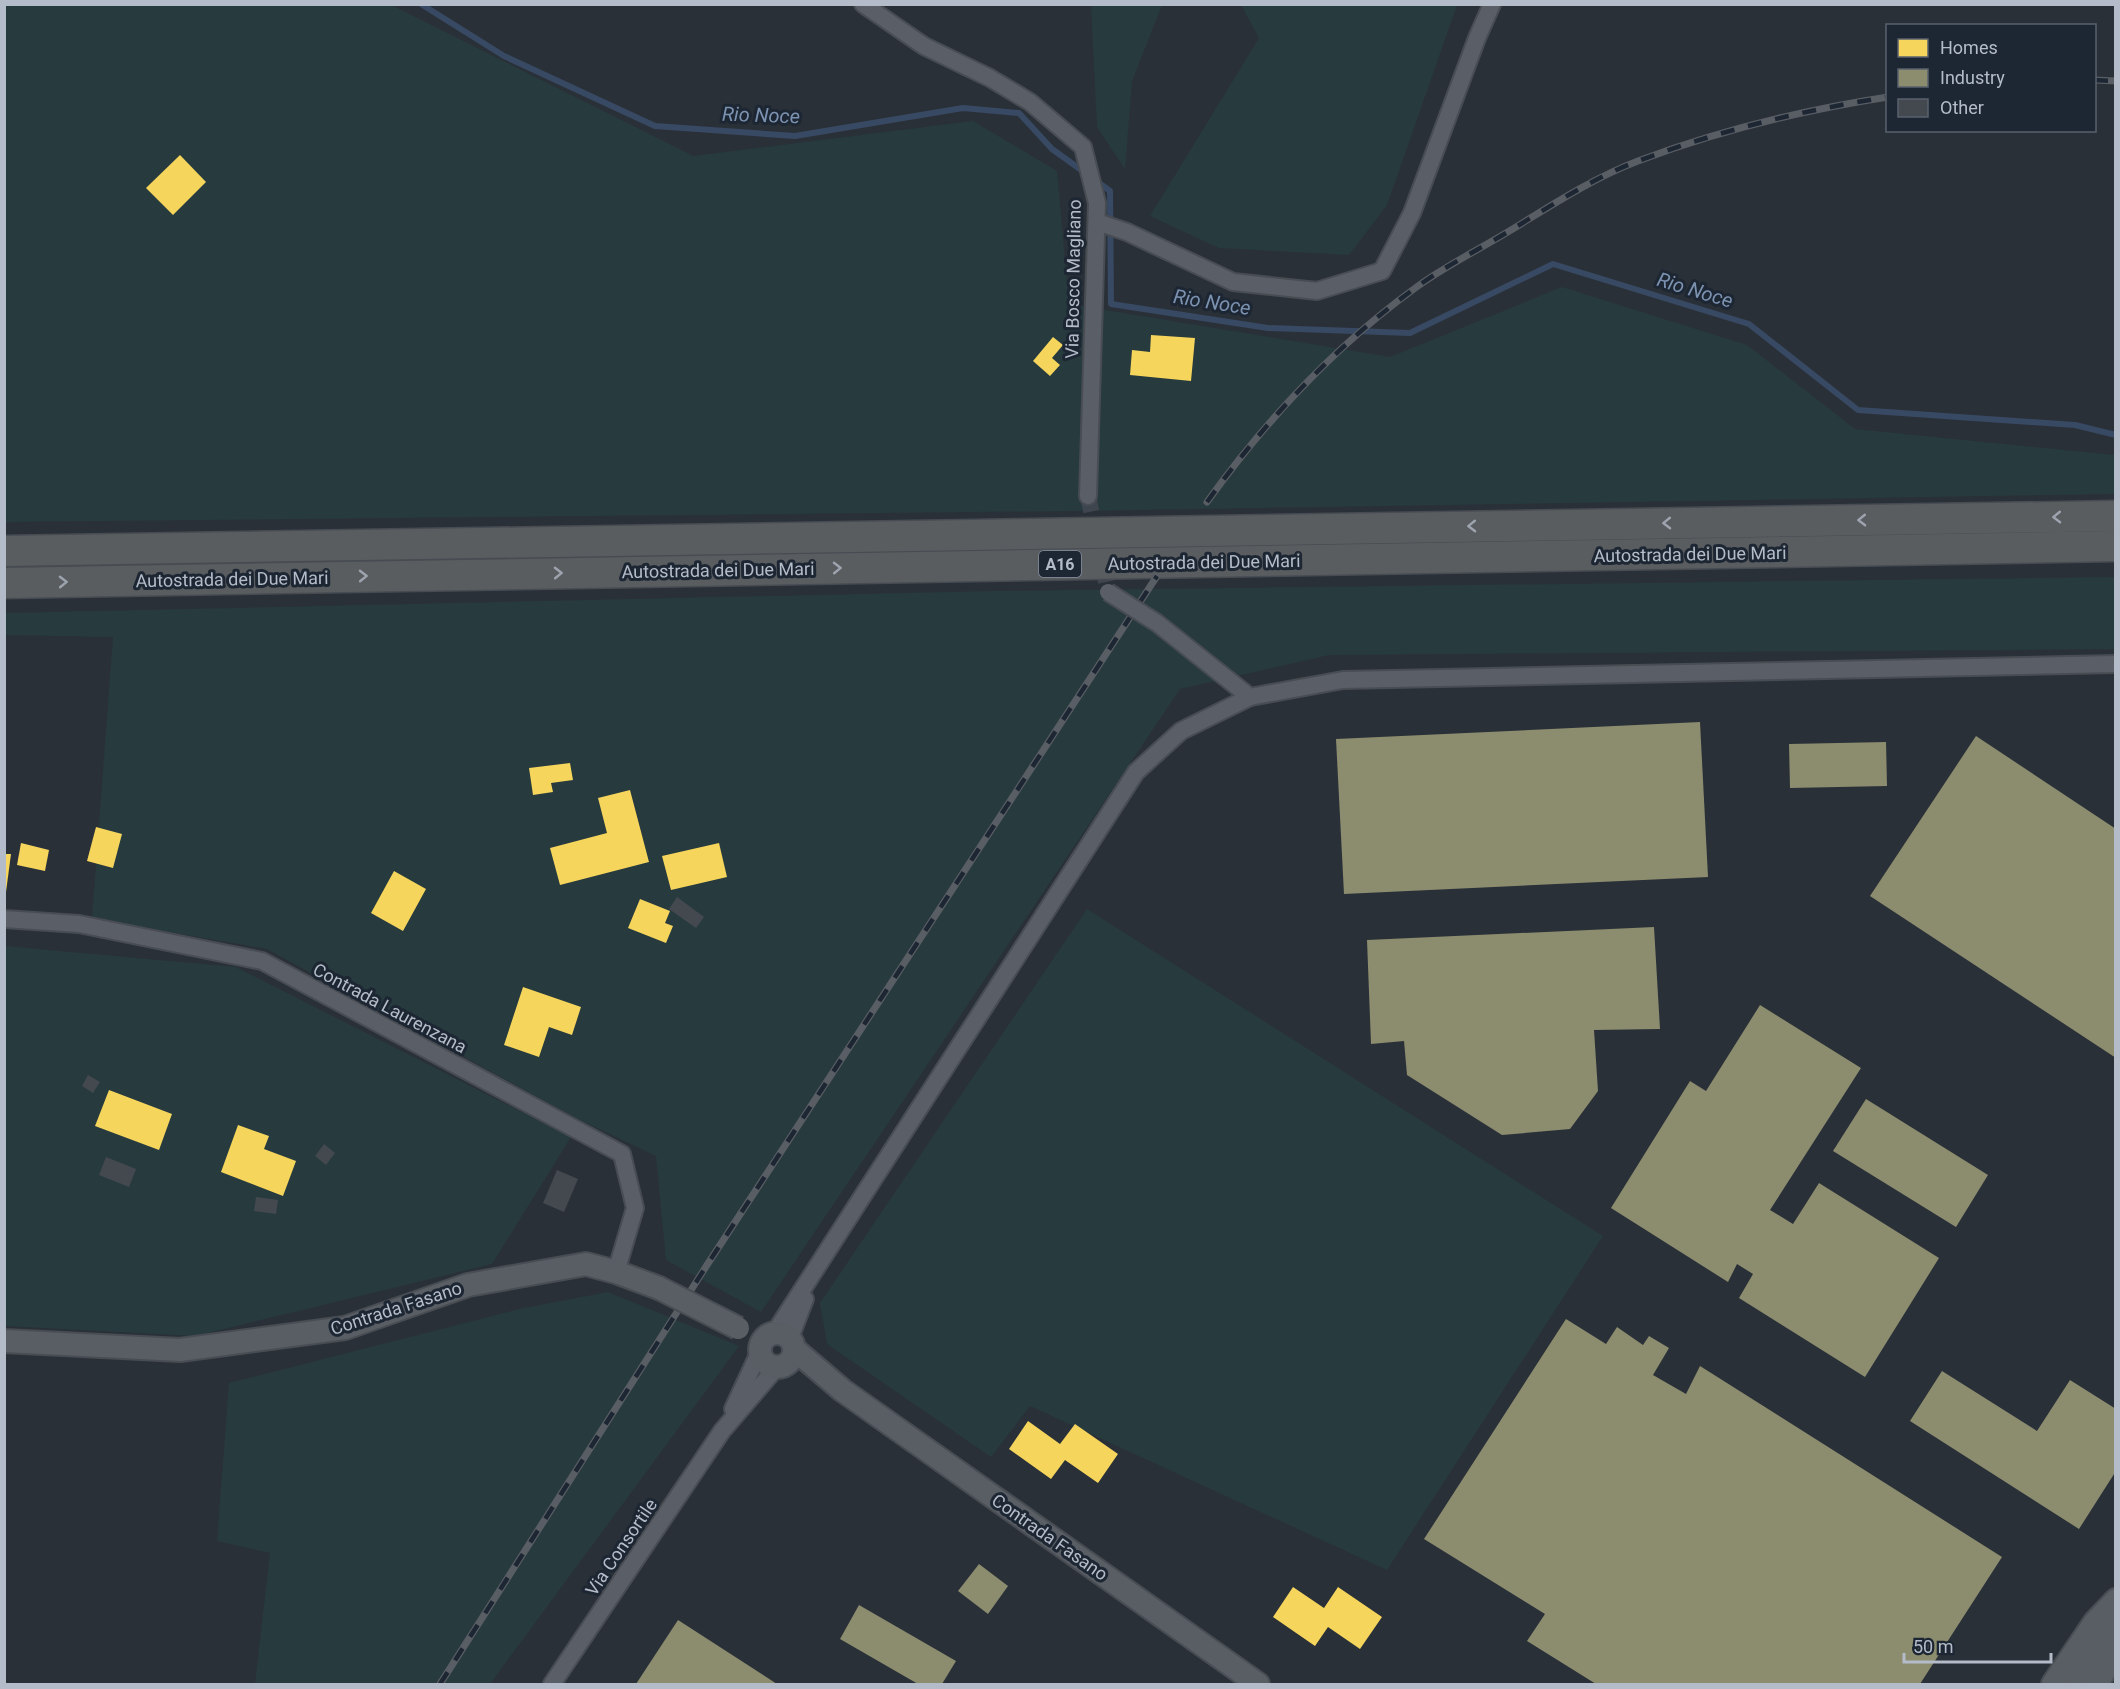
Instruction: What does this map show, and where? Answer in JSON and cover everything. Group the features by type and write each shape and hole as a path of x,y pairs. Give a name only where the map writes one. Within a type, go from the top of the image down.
{"highway":[{"name":"Autostrada dei Due Mari","path":"4,551 2115,516"},
{"name":"Autostrada dei Due Mari","path":"4,583 2115,546"}],"main road":[{"name":"Contrada Fasano","path":"4,1341 180,1350 345,1328 478,1283 586,1264 616,1272 659,1288 777,1348 842,1390 1258,1684"},
{"path":"2053,1684 2095,1622 2115,1600"},
{"path":"2075,1684 2115,1619"},
{"path":"2097,1684 2115,1651"}],"street":[{"name":"Via Bosco Magliano","path":"863,4 924,46 990,78 1030,102 1083,147 1097,203 1088,496"},
{"path":"1097,222 1127,232 1233,282 1317,291 1382,271 1412,213 1477,38 1492,4"},
{"path":"1108,592 1157,623 1250,697"},
{"name":"Via Consortile","path":"552,1684 777,1348 816,1270 1136,772 1181,731 1250,697 1343,680 2115,664"},
{"name":"Contrada Laurenzana","path":"4,919 79,924 262,961 622,1154 635,1208 616,1272"}],"green space":[{"path":"4,5 391,5 693,156 973,121 1057,171 1069,304 1390,357 1562,287 1747,345 1855,429 2115,455 2115,494 1077,511 5,522"},
{"path":"1091,5 1162,5 1132,81 1125,169 1097,127"},
{"path":"1241,5 1457,5 1387,205 1349,255 1219,248 1150,216 1259,38"},
{"path":"2115,577 2116,649 1329,655 1180,689 761,1312 666,1260 656,1156 574,1117 267,949 92,919 113,637 5,635 4,613 994,591"},
{"path":"1087,909 1603,1236 1387,1570 1030,1406 991,1457 827,1344 820,1303"},
{"path":"4,946 236,967 571,1137 492,1264 195,1336 5,1326"},
{"path":"608,1292 739,1346 490,1684 255,1684 270,1553 217,1541 229,1383 524,1308"}],"building: Homes":[{"path":"180,155 206,182 173,215 146,188"},
{"path":"1151,335 1195,338 1191,381 1130,375 1132,350 1150,352"},
{"path":"1053,337 1063,345 1052,358 1060,365 1050,376 1033,361"},
{"path":"570,763 573,780 551,783 553,792 533,795 529,768"},
{"path":"630,790 649,862 560,885 550,848 607,833 598,798"},
{"path":"96,827 122,834 113,868 87,861"},
{"path":"21,843 49,850 45,871 17,865"},
{"path":"719,843 727,877 671,890 662,856"},
{"path":"4,854 11,854 6,892 4,892"},
{"path":"394,871 426,889 403,931 371,913"},
{"path":"640,899 670,911 665,923 673,926 666,943 628,928"},
{"path":"523,987 581,1007 572,1035 549,1027 539,1057 504,1045"},
{"path":"109,1090 172,1114 159,1150 95,1126"},
{"path":"238,1125 269,1136 264,1149 296,1161 283,1196 221,1172"},
{"path":"1028,1421 1060,1444 1075,1424 1118,1454 1098,1483 1065,1460 1051,1479 1009,1449"},
{"path":"1293,1587 1324,1608 1338,1587 1382,1617 1360,1649 1328,1627 1315,1646 1273,1617"}],"building: Industry":[{"path":"1700,722 1708,877 1344,894 1336,739"},
{"path":"1976,736 2116,829 2116,1058 1870,896"},
{"path":"1886,742 1887,786 1790,788 1789,744"},
{"path":"1654,927 1660,1029 1594,1030 1598,1091 1570,1129 1502,1135 1407,1075 1404,1041 1371,1044 1367,940"},
{"path":"1760,1005 1861,1068 1770,1210 1793,1224 1819,1183 1939,1258 1865,1377 1739,1298 1753,1274 1737,1264 1728,1282 1611,1208 1690,1081 1706,1091"},
{"path":"1866,1099 1988,1175 1956,1227 1833,1151"},
{"path":"1566,1319 1606,1344 1617,1327 1643,1345 1649,1336 1669,1348 1653,1375 1686,1394 1700,1366 2002,1557 1920,1684 1596,1684 1527,1641 1545,1614 1424,1539"},
{"path":"1942,1371 2037,1431 2070,1380 2116,1409 2116,1471 2079,1529 1910,1421"},
{"path":"979,1564 1008,1586 988,1614 958,1591"},
{"path":"859,1605 956,1661 942,1684 918,1684 840,1639"},
{"path":"678,1620 777,1684 636,1684"}],"building: Other":[{"path":"677,897 704,917 696,928 669,909"},
{"path":"88,1075 100,1082 93,1093 82,1086"},
{"path":"324,1144 335,1153 326,1165 315,1156"},
{"path":"106,1157 136,1169 129,1187 99,1175"},
{"path":"557,1170 578,1179 564,1212 543,1203"},
{"path":"256,1197 278,1200 276,1214 254,1211"}],"waterway":[{"name":"Rio Noce","path":"421,4 504,56 655,126 795,136 963,108 1019,113 1052,149 1084,172"},
{"name":"Rio Noce","path":"1095,180 1110,191 1111,304 1268,328 1410,333 1553,264 1749,324 1858,410 2075,425 2116,435"}],"tunnel":[{"path":"1088,496 1108,592"}],"railway":[{"path":"2096,80 2116,81"},
{"path":"1207,502 1253,442 1304,385 1388,309 1452,264 1589,184 1638,161 1699,140 1761,123 1824,108 1886,97"},
{"path":"440,1684 707,1265 1157,576"}]}
